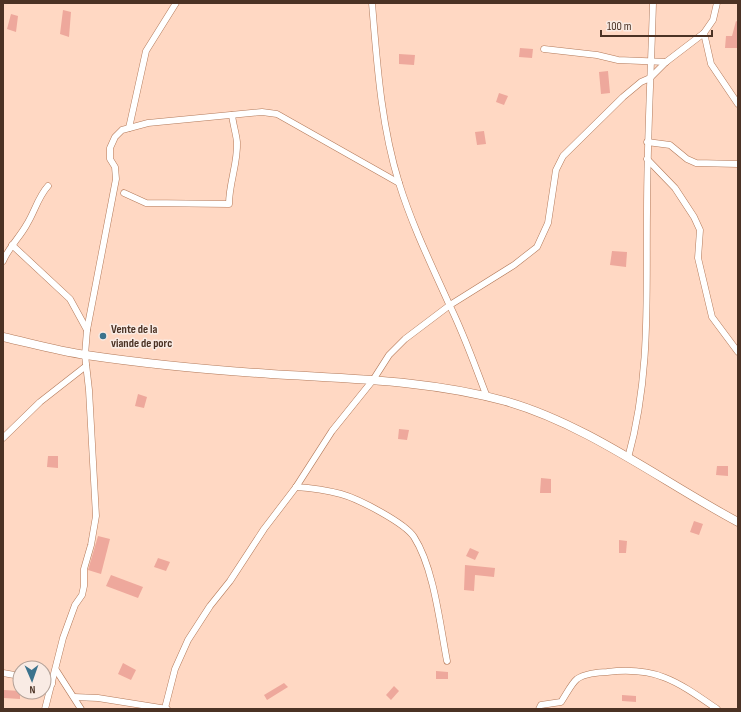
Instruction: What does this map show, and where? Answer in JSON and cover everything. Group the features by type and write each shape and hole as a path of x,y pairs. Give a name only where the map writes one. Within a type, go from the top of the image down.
{"main road":[{"path":"3,336 85,355 264,374 373,380 440,388 488,397 541,413 578,430 738,522"}],"street":[{"path":"129,128 146,51 176,3"},
{"path":"372,3 375,48 386,135 399,183 424,250 450,305 488,397"},
{"path":"628,458 637,425 643,389 646,352 647,142 653,3"},
{"path":"74,697 98,698 167,708 175,669 188,640 210,606 230,581 264,529 296,487 332,431 373,380 389,356 405,339 450,305 514,265 537,247 548,223 556,170 559,162 623,97 641,82 650,78 666,62 704,33 713,20 716,3"},
{"path":"704,33 711,64 738,104"},
{"path":"544,49 597,55 618,60 666,62"},
{"path":"52,684 63,638 75,605 82,595 84,586 84,569 91,545 96,516 89,390 85,355 87,330 116,179 115,167 110,159 110,148 115,137 122,130 148,123 262,112 277,114 399,183"},
{"path":"124,193 146,203 229,204 229,189 234,167 237,142 232,115"},
{"path":"647,142 670,145 688,159 696,163 738,164"},
{"path":"647,159 675,188 694,217 700,230 698,258 712,317 738,352"},
{"path":"3,260 27,224 41,193 48,186"},
{"path":"12,245 70,299 87,330"},
{"path":"3,438 40,402 86,366"},
{"path":"296,487 344,495 405,527 414,538 423,558 433,590 447,660"},
{"path":"56,670 81,709"},
{"path":"539,709 541,705 561,702 577,679 596,673 624,670 652,672 680,684 717,709"}],"building":[{"path":"63,10 71,12 69,37 60,34"},
{"path":"11,14 18,16 16,32 7,29"},
{"path":"736,21 738,22 738,48 725,48 726,36 732,36"},
{"path":"520,48 533,49 532,58 519,57"},
{"path":"399,54 415,55 414,65 399,64"},
{"path":"608,71 610,93 601,94 599,72"},
{"path":"499,93 508,96 504,105 496,102"},
{"path":"484,131 486,144 477,145 475,132"},
{"path":"612,251 627,252 626,267 610,265"},
{"path":"138,394 147,397 144,408 135,406"},
{"path":"399,429 409,430 407,440 398,439"},
{"path":"48,456 58,456 58,468 47,467"},
{"path":"717,466 728,466 728,476 716,475"},
{"path":"541,478 551,479 551,493 540,493"},
{"path":"694,521 703,524 699,535 690,532"},
{"path":"98,536 110,539 101,574 88,570"},
{"path":"619,540 627,541 626,553 619,553"},
{"path":"470,548 479,552 475,560 466,556"},
{"path":"158,558 170,562 166,571 154,567"},
{"path":"465,565 495,568 494,577 475,575 474,591 464,590"},
{"path":"111,575 143,587 138,598 106,586"},
{"path":"123,663 136,670 131,680 118,674"},
{"path":"436,671 448,672 448,679 436,679"},
{"path":"284,683 288,687 267,700 264,695"},
{"path":"394,686 399,691 391,700 386,695"},
{"path":"4,690 12,690 12,698 4,698"},
{"path":"622,695 636,696 636,702 622,701"}],"place":[{"name":"Vente de la viande de porc","path":"103,336"}]}
